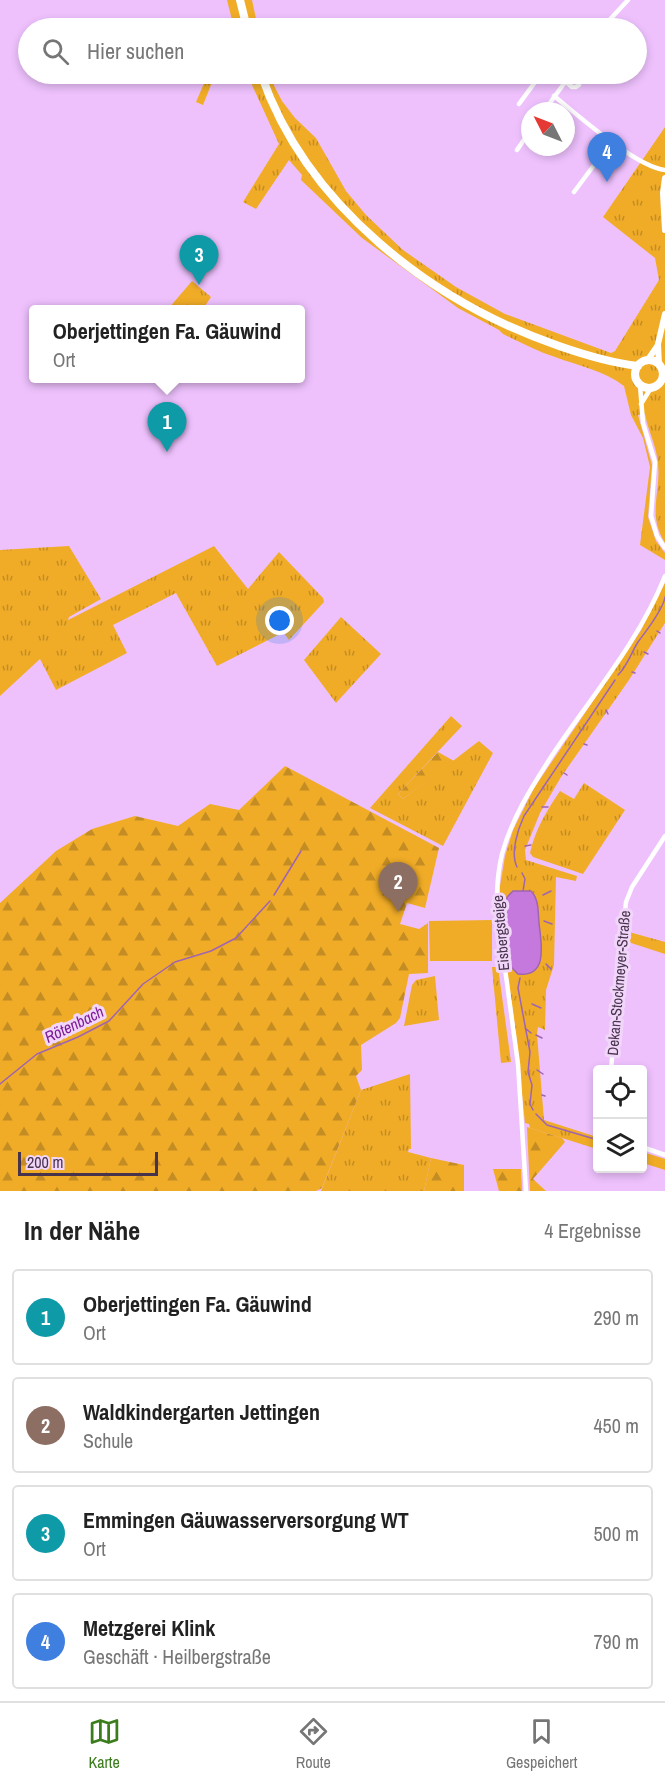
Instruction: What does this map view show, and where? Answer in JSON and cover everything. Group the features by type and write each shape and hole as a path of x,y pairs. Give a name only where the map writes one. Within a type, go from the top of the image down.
{"main road":[{"path":"240,0 244,18"},
{"path":"265,84 277,113 296,146 321,181 380,242 440,288 502,323 542,340 616,363 638,366 647,361 662,370 662,382 651,388 640,385 635,376 616,363"},
{"path":"635,376 638,366"}],"street":[{"path":"611,18 628,0"},
{"path":"519,104 534,84"},
{"path":"550,102 564,84"},
{"path":"554,96 646,165 665,170"},
{"path":"574,192 612,141"},
{"path":"517,150 521,144"},
{"path":"665,178 665,230"},
{"path":"647,361 658,344 665,314"},
{"path":"658,344 662,370"},
{"path":"640,385 643,423 655,462 651,516 657,536 665,548"},
{"path":"641,404 651,388"},
{"name":"Eisbergsteige","path":"526,1191 518,1064 498,918 498,880 502,855 512,826 531,786 643,622 665,576"},
{"name":"Dekan-Stockmeyer-Straße","path":"611,1065 626,902 632,888 665,836"},
{"path":"647,1149 665,1155"}],"green space":[{"path":"227,0 252,0 256,18 232,18"},
{"path":"204,84 211,84 203,105 196,102"},
{"path":"273,84 295,118 316,138 346,191 366,215 403,250 456,287 505,314 611,353 615,351 659,280 655,258 603,217 665,127 665,543 657,523 656,513 658,464 656,451 645,414 638,415 652,465 648,517 656,541 665,553 665,560 640,545 650,467 643,438 631,415 624,386 599,372 548,355 503,334 458,308 362,238 301,180 302,175 289,160 256,209 243,202 279,144 252,85"},
{"path":"192,281 211,297 206,305 171,305"},
{"path":"69,546 101,599 69,617 68,620 214,546 248,589 279,552 323,598 324,602 289,640 271,616 269,619 280,634 217,666 176,593 113,625 127,653 56,690 40,659 0,696 0,550"},
{"path":"665,583 665,623 629,680 561,777 540,813 525,850 526,860 577,876 576,881 556,877 554,965 546,990 545,1030 538,1027 537,1034 544,1120 593,1136 593,1148 530,1128 529,1124 525,1123 500,922 500,886 505,856 513,830 534,788 640,632"},
{"path":"341,617 381,654 336,703 304,660"},
{"path":"451,716 462,726 398,794 403,799 479,741 493,753 443,846 370,808"},
{"path":"438,752 454,761 403,799 398,794"},
{"path":"285,766 439,848 425,908 407,903 400,924 419,929 428,923 428,973 409,974 400,1018 396,1023 361,1045 362,1070 356,1076 361,1090 322,1188 316,1191 0,1191 0,903 56,851 92,829 135,816 178,826 210,804 239,810"},
{"path":"584,783 625,810 583,874 533,857 530,853 542,820 560,791 574,799"},
{"path":"492,920 492,961 430,961 429,921"},
{"path":"629,932 665,942 665,954 628,942"},
{"path":"492,967 498,967 511,1062 501,1063"},
{"path":"435,976 439,1020 404,1026 412,985 416,980"},
{"path":"410,1074 411,1149 408,1152 431,1158 424,1191 321,1191 361,1090"},
{"path":"527,1127 562,1138 565,1142 533,1179 546,1191 530,1191"},
{"path":"647,1153 665,1159 665,1170 647,1164"},
{"path":"431,1158 464,1165 464,1191 424,1191"},
{"path":"493,1169 521,1169 522,1191 499,1191"}],"shaded area":[{"path":"513,891 531,891 538,906 541,957 539,965 528,974 518,974 510,966 506,903 507,897"}],"waterway":[{"path":"618,675 658,614 665,597"},
{"path":"644,652 648,654"},
{"path":"517,867 514,855 517,834 524,816 615,680"},
{"path":"606,710 608,714"},
{"path":"542,807 548,807"},
{"path":"525,846 531,845"},
{"name":"Rötenbach","path":"274,895 301,851"},
{"path":"522,873 525,879 523,891"},
{"path":"543,895 551,891"},
{"name":"Rötenbach","path":"0,1084 37,1054 109,1021 143,984 175,962 211,951 236,938 270,901"},
{"path":"544,921 552,924"},
{"path":"546,964 551,969"},
{"path":"520,978 518,988 530,1052 528,1072 532,1085 530,1104 533,1110"},
{"path":"532,1004 541,1008"},
{"path":"525,1028 531,1033"},
{"path":"536,1035 542,1038"},
{"path":"537,1070 543,1074"},
{"path":"536,1114 547,1125 593,1139"}],"place":[{"name":"Metzgerei Klink","path":"607,182"},
{"name":"Emmingen Gäuwasserversorgung WT","path":"199,285"},
{"name":"Oberjettingen Fa. Gäuwind","path":"167,452"},
{"name":"Waldkindergarten Jettingen","path":"398,912"}]}
